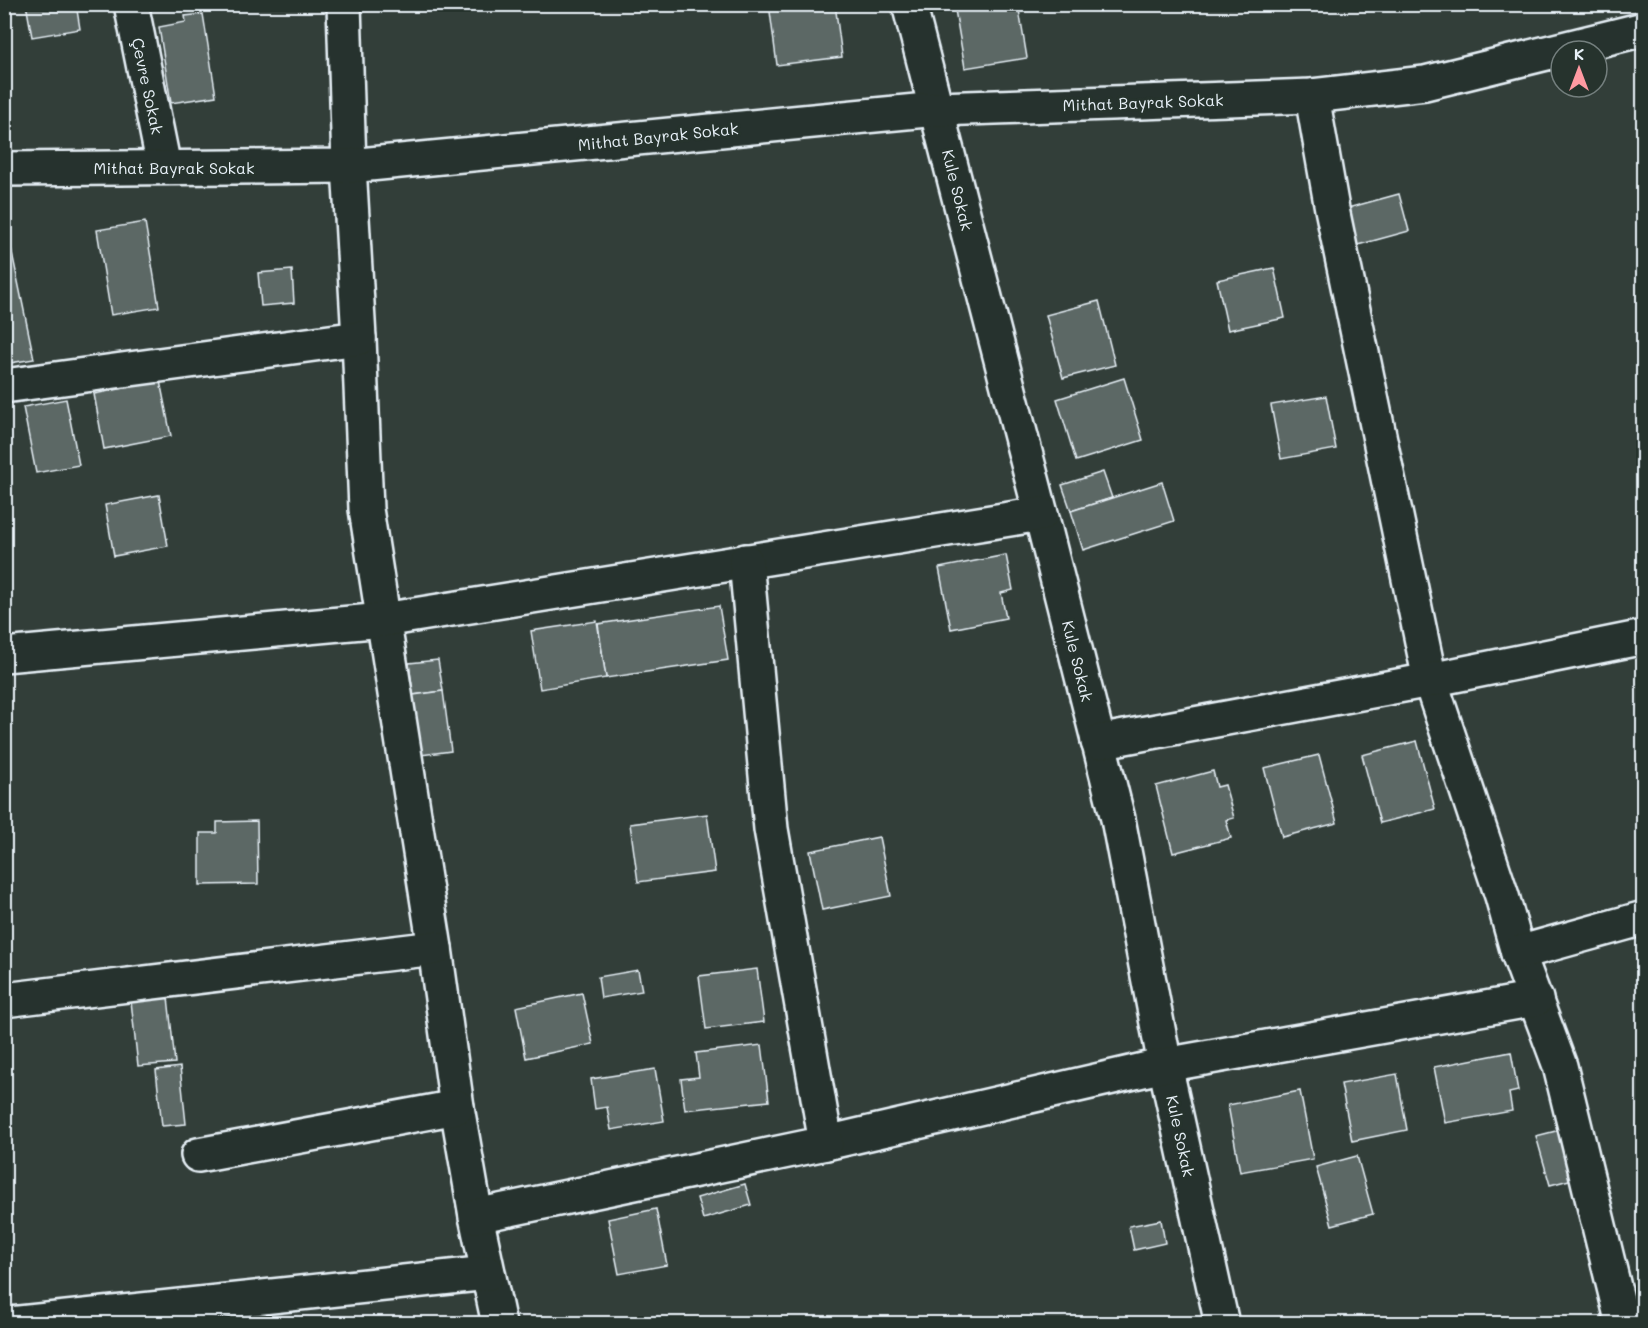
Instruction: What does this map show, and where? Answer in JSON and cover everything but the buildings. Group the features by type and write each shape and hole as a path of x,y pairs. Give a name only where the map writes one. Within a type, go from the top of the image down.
{"street":[{"name":"Çevre Sokak","path":"131,4 164,167"},
{"path":"344,4 349,166 366,509 435,948 457,1107 476,1216 499,1323"},
{"name":"Kule Sokak","path":"909,4 1118,819 1165,1065 1222,1323"},
{"name":"Mithat Bayrak Sokak","path":"4,169 349,166 937,109 1312,96 1425,83 1644,29"},
{"path":"1312,96 1332,209 1430,680 1502,897 1518,953 1560,1066 1623,1323"},
{"path":"4,386 359,338"},
{"path":"4,655 383,620 1041,514"},
{"path":"746,561 771,829 826,1143"},
{"path":"1098,742 1430,680 1644,637"},
{"path":"1518,953 1644,918"},
{"path":"4,1000 435,948"},
{"path":"476,1216 826,1143 1165,1065 1536,999"},
{"path":"198,1155 457,1107"},
{"path":"10,1323 488,1273"}]}
